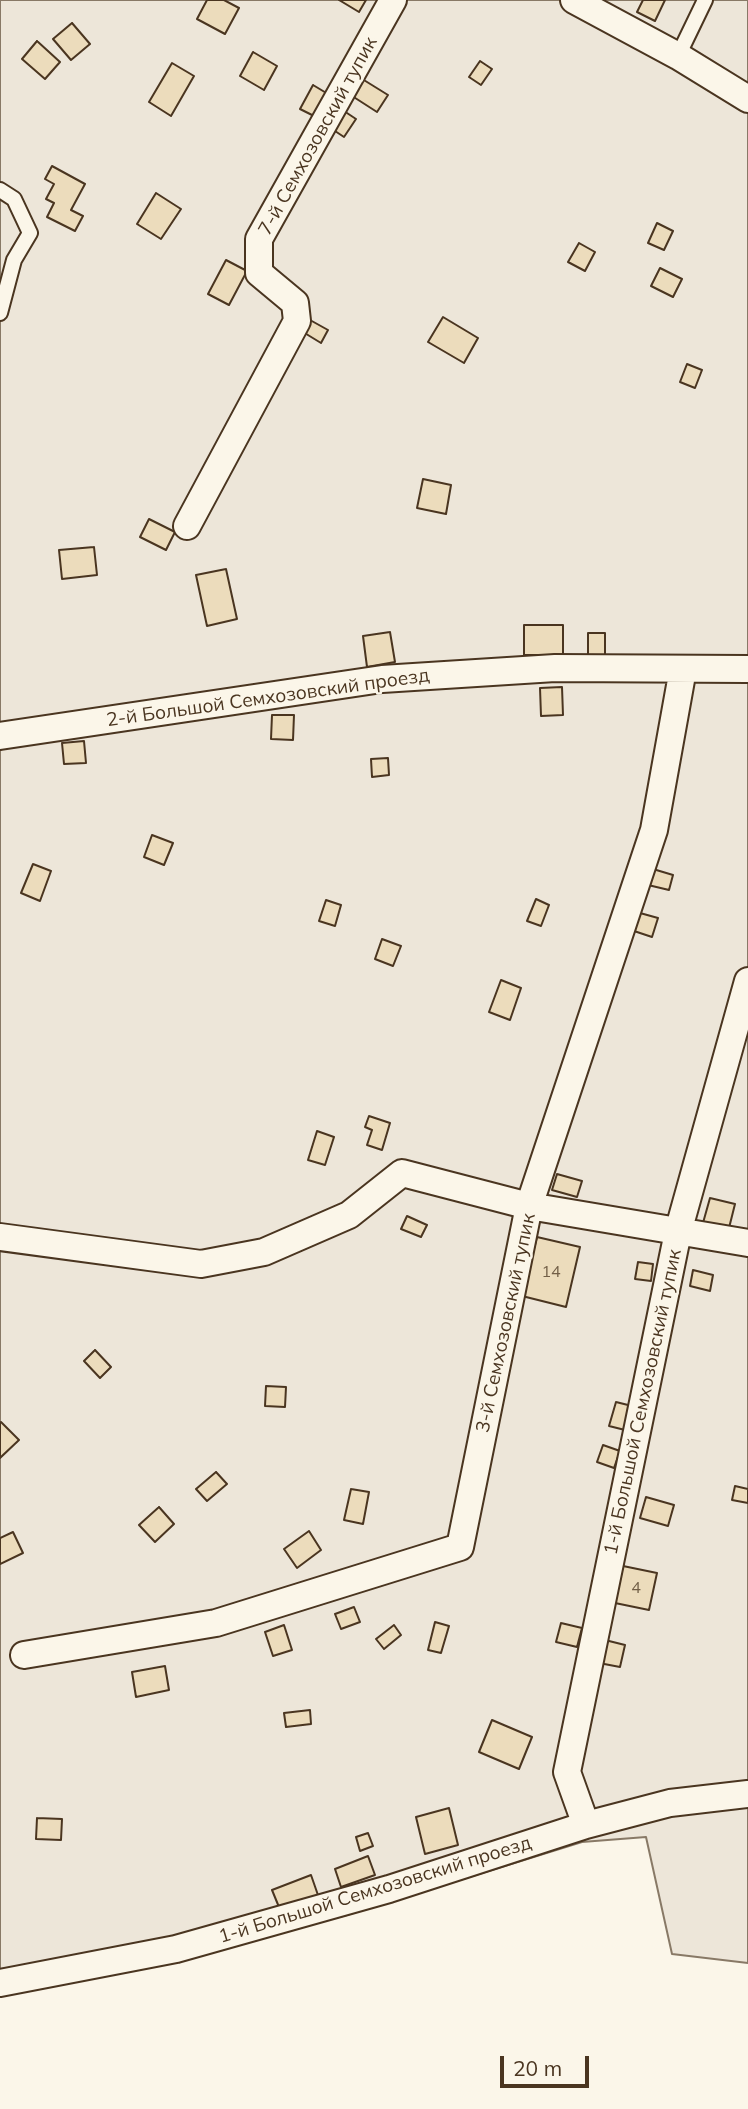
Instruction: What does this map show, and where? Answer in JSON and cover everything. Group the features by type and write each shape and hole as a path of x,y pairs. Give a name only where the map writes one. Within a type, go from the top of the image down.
{"street":[{"name":"7-й Семхозовский тупик","path":"187,526 297,321 295,303 259,273 259,239 393,0"},
{"path":"574,0 678,56 748,99"},
{"name":"2-й Большой Семхозовский проезд","path":"0,736 382,679 555,668 748,669"},
{"name":"3-й Семхозовский тупик","path":"24,1655 216,1623 460,1547 529,1206 653,830 683,669"},
{"name":"1-й Большой Семхозовский тупик","path":"586,1825 567,1772 678,1232 748,981"},
{"path":"0,1237 201,1264 264,1252 349,1215 402,1173 529,1206 748,1243"},
{"name":"1-й Большой Семхозовский проезд","path":"0,1983 176,1949 389,1888 586,1825 670,1803 748,1794"}],"lane":[{"path":"678,56 705,0"},
{"path":"0,190 13,199 30,233 14,260 0,313"}],"shaded area":[{"path":"0,0 748,0 748,1963 672,1954 646,1837 582,1842 347,1915 185,1956 0,1969"}],"building":[{"path":"207,0 224,0 239,8 225,34 197,19"},
{"path":"339,0 366,0 359,12"},
{"path":"643,0 665,0 655,21 637,12"},
{"path":"72,23 90,44 71,60 53,39"},
{"path":"37,41 60,62 45,79 22,59"},
{"path":"253,52 277,66 264,90 240,76"},
{"path":"480,61 492,69 481,85 469,77"},
{"path":"172,63 194,76 171,116 149,102"},
{"path":"359,77 388,95 377,112 349,94"},
{"path":"313,85 328,94 316,117 300,109"},
{"path":"341,109 356,119 344,137 329,127"},
{"path":"52,166 85,184 71,210 83,216 75,231 47,217 54,203 46,199 54,184 45,179"},
{"path":"156,193 181,209 161,239 137,224"},
{"path":"657,223 673,231 664,250 648,243"},
{"path":"579,243 595,252 585,271 568,262"},
{"path":"226,260 247,271 229,305 208,294"},
{"path":"660,268 682,279 673,297 651,286"},
{"path":"443,317 478,338 464,363 428,342"},
{"path":"310,320 328,330 321,343 303,332"},
{"path":"687,364 702,370 695,388 680,382"},
{"path":"423,479 451,485 446,514 417,508"},
{"path":"149,519 175,532 166,550 140,537"},
{"path":"94,547 97,575 62,579 59,550"},
{"path":"226,569 237,619 207,626 196,575"},
{"path":"524,625 563,625 563,655 524,655"},
{"path":"390,632 395,662 367,667 363,636"},
{"path":"588,633 605,633 605,656 588,656"},
{"path":"562,687 563,715 541,716 540,688"},
{"path":"272,715 294,715 293,740 271,739"},
{"path":"84,741 86,763 64,764 62,743"},
{"path":"388,758 389,775 372,777 371,759"},
{"path":"152,835 173,843 164,865 144,857"},
{"path":"33,864 51,871 40,901 21,893"},
{"path":"653,869 673,875 669,890 648,885"},
{"path":"536,899 549,905 541,926 527,921"},
{"path":"326,900 341,905 335,926 319,921"},
{"path":"640,913 658,918 652,937 634,931"},
{"path":"382,939 401,946 393,966 375,959"},
{"path":"501,980 521,988 510,1020 489,1012"},
{"path":"369,1116 390,1123 382,1150 367,1145 372,1130 365,1127"},
{"path":"317,1131 334,1137 325,1165 308,1160"},
{"path":"557,1174 582,1181 577,1197 552,1190"},
{"path":"710,1198 735,1204 727,1236 701,1230"},
{"path":"407,1216 427,1225 421,1237 401,1229"},
{"path":"537,1237 580,1247 566,1307 522,1296"},
{"path":"638,1262 653,1264 651,1281 635,1279"},
{"path":"693,1270 713,1275 710,1291 690,1286"},
{"path":"95,1350 111,1367 100,1378 84,1361"},
{"path":"266,1386 286,1387 285,1407 265,1406"},
{"path":"616,1402 632,1406 625,1430 609,1426"},
{"path":"0,1423 19,1440 0,1458"},
{"path":"603,1445 620,1451 614,1468 597,1462"},
{"path":"216,1472 227,1484 207,1501 196,1489"},
{"path":"735,1486 748,1489 748,1503 732,1500"},
{"path":"351,1489 369,1492 363,1524 344,1520"},
{"path":"646,1497 674,1505 668,1526 640,1518"},
{"path":"159,1507 174,1524 155,1542 139,1525"},
{"path":"309,1531 321,1550 297,1568 284,1549"},
{"path":"13,1532 23,1553 0,1564 0,1538"},
{"path":"623,1566 657,1573 649,1610 615,1603"},
{"path":"354,1607 360,1622 341,1629 335,1614"},
{"path":"435,1622 449,1626 441,1653 428,1650"},
{"path":"561,1623 582,1628 577,1647 556,1642"},
{"path":"284,1625 292,1650 273,1656 265,1632"},
{"path":"394,1625 401,1635 384,1649 376,1639"},
{"path":"605,1640 625,1645 620,1667 599,1663"},
{"path":"165,1666 169,1690 136,1697 132,1672"},
{"path":"310,1710 311,1724 286,1727 284,1713"},
{"path":"492,1720 532,1737 519,1769 479,1752"},
{"path":"449,1808 458,1845 425,1854 416,1817"},
{"path":"37,1818 62,1819 61,1840 36,1839"},
{"path":"368,1833 373,1846 360,1851 356,1837"},
{"path":"368,1856 375,1875 341,1887 335,1869"},
{"path":"311,1875 319,1898 281,1912 272,1890"}]}
